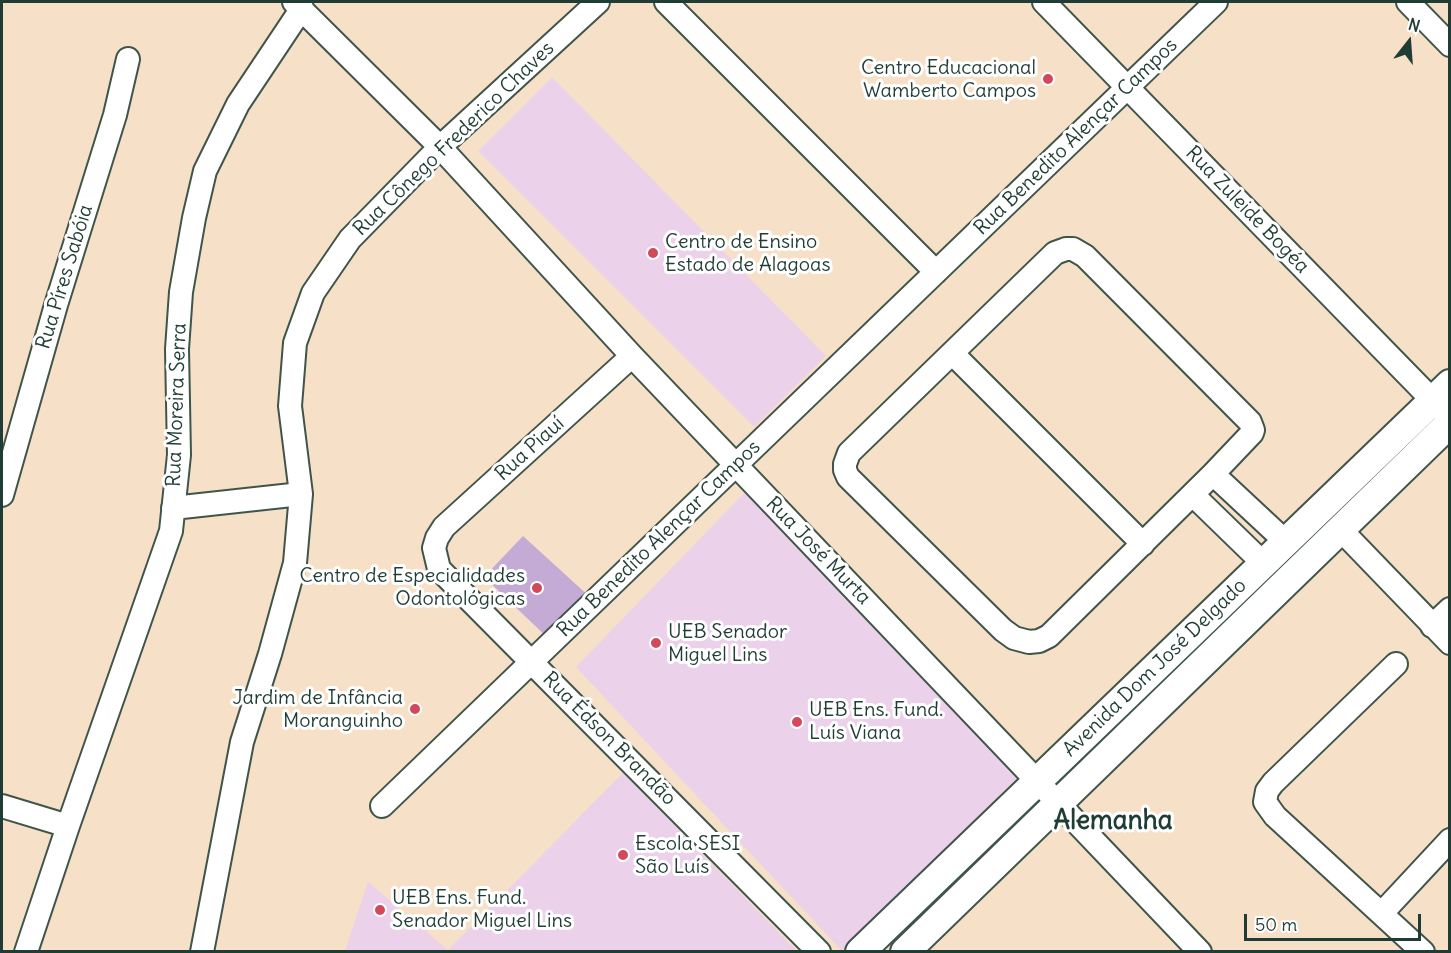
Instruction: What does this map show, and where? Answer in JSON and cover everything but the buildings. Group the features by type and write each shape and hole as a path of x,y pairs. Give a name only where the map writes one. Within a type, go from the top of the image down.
{"street":[{"name":"Rua Cônego Frederico Chaves","path":"202,951 242,742 270,654 295,563 301,494 290,406 295,343 313,293 350,239 440,147 598,2"},
{"path":"666,2 936,272"},
{"name":"Rua Zuleide Bogéa","path":"1044,2 1444,401"},
{"name":"Rua Benedito Alençar Campos","path":"382,806 1216,2"},
{"path":"1408,2 1449,45"},
{"name":"Rua José Murta","path":"298,5 440,147 632,356 1200,951"},
{"name":"Rua Moreira Serra","path":"26,951 171,531 179,455 177,349 181,292 205,171 238,104 298,5"},
{"name":"Rua Píres Sabóia","path":"2,495 56,305 115,115 128,59"},
{"path":"1066,249 1079,252 1252,426 1252,433 1213,474 1049,636 1039,641 1021,640 1003,630 848,477 845,465 849,453 1055,253 1066,249"},
{"path":"952,353 1143,544"},
{"name":"Rua Piauí","path":"434,548 444,527 632,356"},
{"name":"Avenida Dom José Delgado","path":"860,951 1263,563 1444,401"},
{"name":"Avenida Dom José Delgado","path":"905,951 1449,423"},
{"path":"1213,474 1286,542"},
{"path":"173,508 301,494"},
{"path":"1193,495 1263,563"},
{"path":"1340,529 1449,643"},
{"name":"Rua Édson Brandão","path":"434,548 439,569 819,951"},
{"path":"1432,626 1449,609"},
{"path":"1396,664 1273,783 1267,791 1265,802 1275,816 1423,951"},
{"path":"2,806 68,826"},
{"path":"1382,913 1449,840"}],"shaded area":[{"name":"Centro de Ensino Estado de Alagoas","path":"552,77 826,356 754,427 478,151"},
{"name":"UEB Ens. Fund. Luís Viana","path":"747,490 1019,776 842,951 576,667"},
{"name":"Escola SESI São Luís","path":"623,773 797,951 345,951 368,882 448,950"}],"place":[{"name":"Centro Educacional Wamberto Campos","path":"1048,79"},
{"name":"Centro de Ensino Estado de Alagoas","path":"653,253"},
{"name":"Centro de Especialidades Odontológicas","path":"537,588"},
{"name":"UEB Senador Miguel Lins","path":"656,643"},
{"name":"Jardim de Infância Moranguinho","path":"415,709"},
{"name":"UEB Ens. Fund. Luís Viana","path":"797,722"},
{"name":"Escola SESI São Luís","path":"623,855"},
{"name":"UEB Ens. Fund. Senador Miguel Lins","path":"380,910"}],"district":[{"name":"Alemanha","path":"1113,822"}]}
